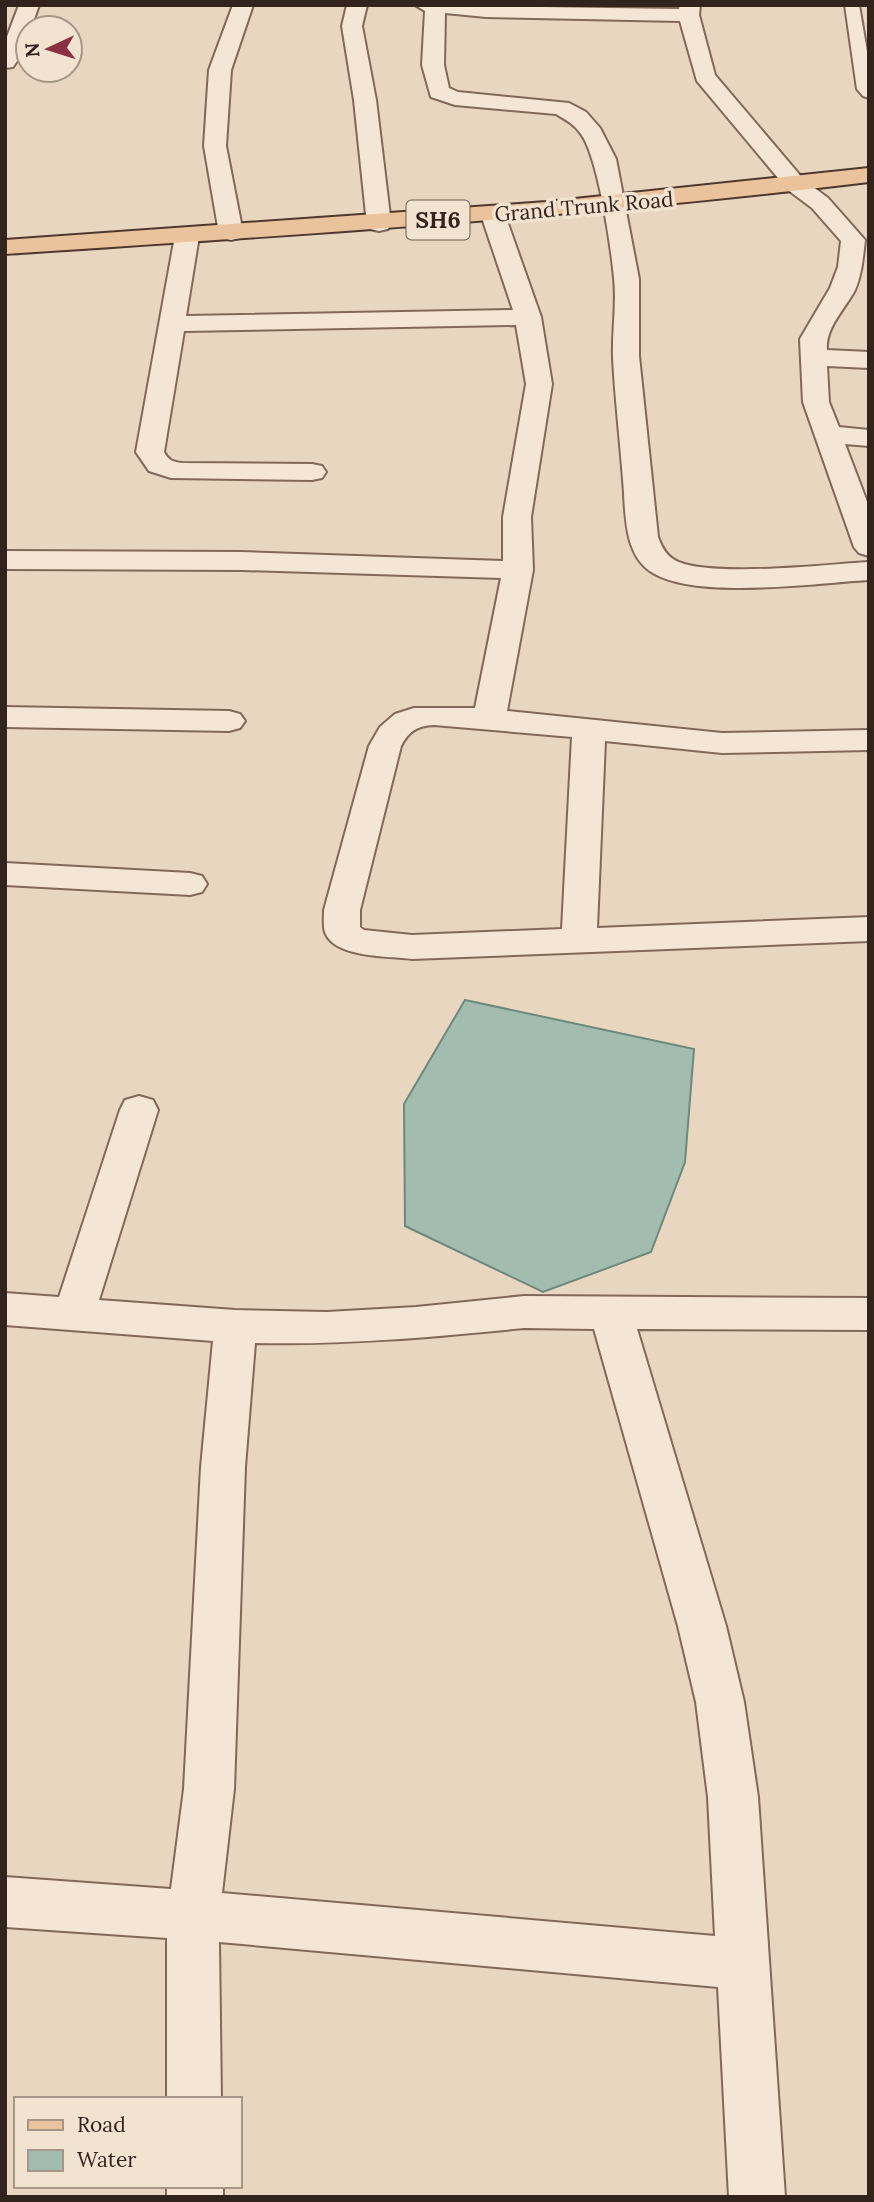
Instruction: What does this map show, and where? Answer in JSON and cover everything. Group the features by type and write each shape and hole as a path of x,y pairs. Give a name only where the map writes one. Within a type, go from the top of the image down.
{"main road":[{"name":"Grand Trunk Road","path":"5,247 493,215 796,185 869,175"}],"street":[{"path":"231,233 215,146 220,70 243,5"},
{"path":"357,5 352,26 365,100 379,224"},
{"path":"425,5 499,11 617,8 690,10 705,76 796,185 820,203 853,240 850,267 843,288 813,339 816,402 869,547"},
{"path":"435,6 433,65 439,92 455,98 561,108 578,117 592,133 605,159 611,204 627,279 626,356 643,537 649,552 664,567 692,576 754,577 869,571"},
{"path":"5,62 20,10"},
{"path":"489,719 518,570 517,517 539,384 528,317 493,215"},
{"path":"187,236 150,452 155,463 166,470 182,471 312,472"},
{"path":"171,324 528,317"},
{"path":"814,357 869,360"},
{"path":"829,435 869,438"},
{"path":"5,560 256,562 518,570"},
{"path":"869,740 722,743 489,719 425,716 407,719 393,727 385,746 342,910 342,931 355,941 412,947 869,929"},
{"path":"5,717 229,721"},
{"path":"579,940 589,730"},
{"path":"5,874 190,884"},
{"path":"74,1314 139,1110"},
{"path":"5,1309 235,1326 327,1328 416,1323 524,1312 869,1314"},
{"path":"611,1314 702,1626 720,1702 733,1797 757,2197"},
{"path":"194,2097 193,1915 209,1789 223,1467 235,1326"},
{"path":"5,1902 193,1915 742,1964"}],"lane":[{"path":"852,5 865,89 869,93"}],"water":[{"path":"465,1000 694,1049 685,1162 651,1252 543,1292 405,1226 404,1104"}]}
